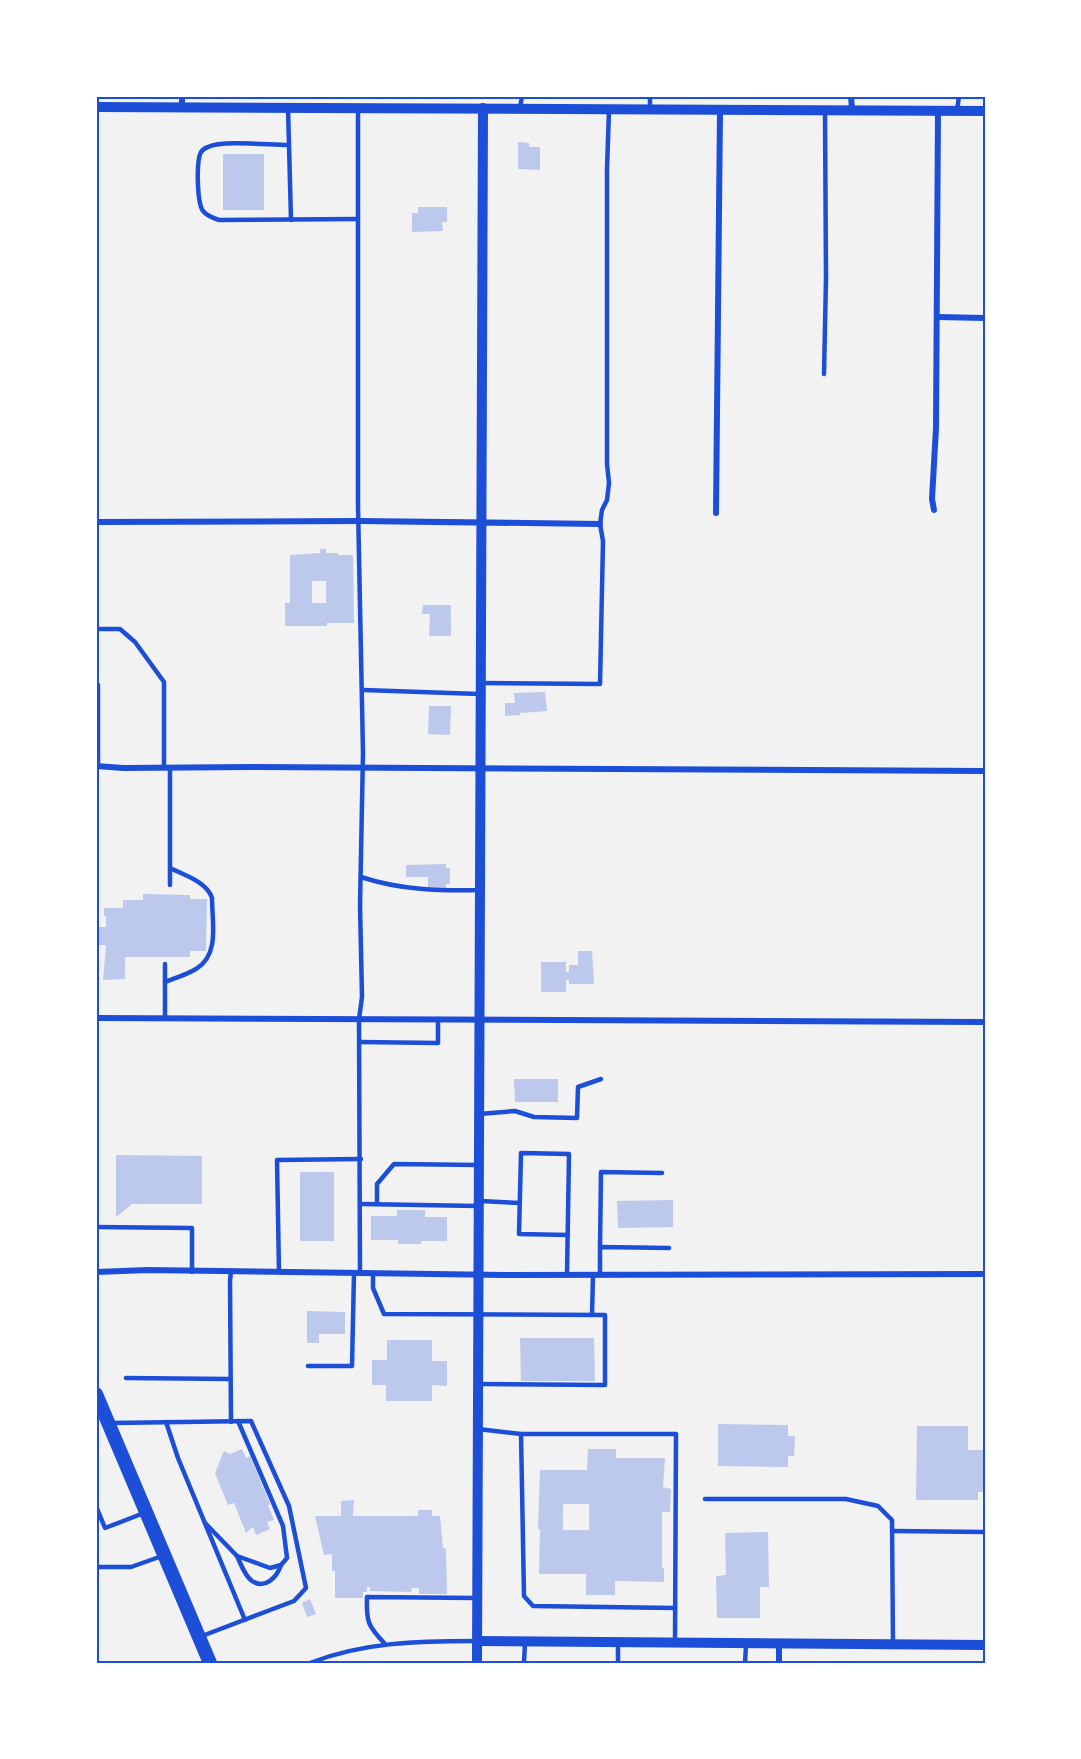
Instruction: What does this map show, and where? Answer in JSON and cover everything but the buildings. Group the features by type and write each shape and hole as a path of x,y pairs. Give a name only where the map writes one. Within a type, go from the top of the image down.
{"main road":[{"path":"96,1394 105,1423 165,1555 210,1663"}],"street":[{"path":"851,96 852,110"},
{"path":"96,107 182,102 288,108 985,111"},
{"path":"477,1663 483,108"},
{"path":"716,513 720,110"},
{"path":"934,510 932,499 936,460 938,111"},
{"path":"937,317 985,318"},
{"path":"96,522 360,521 600,524"},
{"path":"97,766 123,768 363,767 985,771"},
{"path":"96,1018 985,1022"},
{"path":"96,1272 479,1275 985,1274"},
{"path":"477,1641 746,1645 779,1643 985,1645"},
{"path":"779,1643 779,1663"}],"lane":[{"path":"520,109 522,96"},
{"path":"650,96 650,110"},
{"path":"957,111 959,96"},
{"path":"288,108 291,220"},
{"path":"308,1366 352,1366 361,1204 359,1019 362,996 363,690 358,506 358,108"},
{"path":"482,683 600,684 603,541 600,524 602,510 608,500 609,483 606,316 609,110"},
{"path":"824,374 827,176 825,111"},
{"path":"288,145 222,145 205,148 200,154 198,163 199,202 202,211 219,220 358,219"},
{"path":"96,629 120,629 135,642 164,682 170,885"},
{"path":"96,685 98,685 97,766"},
{"path":"363,690 482,694"},
{"path":"165,982 197,969 207,959 213,948 210,892 195,880 170,868"},
{"path":"361,878 385,886 413,889 481,890"},
{"path":"165,964 165,1018"},
{"path":"359,1042 438,1043 438,1019"},
{"path":"479,1114 515,1111 534,1117 577,1118 578,1087 601,1079"},
{"path":"567,1275 568,1236 570,1154 521,1153 519,1234 568,1236"},
{"path":"279,1272 277,1160 361,1160"},
{"path":"376,1204 377,1184 394,1164 479,1165"},
{"path":"592,1315 600,1247 601,1172 662,1173"},
{"path":"361,1204 520,1203"},
{"path":"96,1227 192,1228 192,1272"},
{"path":"600,1247 669,1248"},
{"path":"231,1272 231,1422"},
{"path":"373,1273 373,1288 384,1314 605,1315 605,1385 478,1384"},
{"path":"126,1378 230,1378"},
{"path":"205,1523 237,1556 245,1573 253,1582 264,1584 272,1581 279,1573 281,1565 287,1558 283,1526 238,1421"},
{"path":"105,1423 250,1421 289,1506 306,1588 294,1601 199,1637"},
{"path":"166,1422 173,1445 245,1620"},
{"path":"478,1429 521,1434 676,1434 675,1643"},
{"path":"521,1434 524,1596 533,1606 675,1608"},
{"path":"705,1499 846,1499 878,1506 892,1520 893,1644"},
{"path":"96,1506 105,1528 146,1512"},
{"path":"893,1531 985,1532"},
{"path":"96,1567 131,1567 165,1555"},
{"path":"237,1556 270,1569 281,1565"},
{"path":"385,1644 370,1628 367,1597 477,1598"},
{"path":"310,1663 338,1654 385,1644 477,1641"},
{"path":"522,1663 524,1662 525,1643"},
{"path":"618,1643 618,1663"},
{"path":"746,1645 746,1663"}]}
